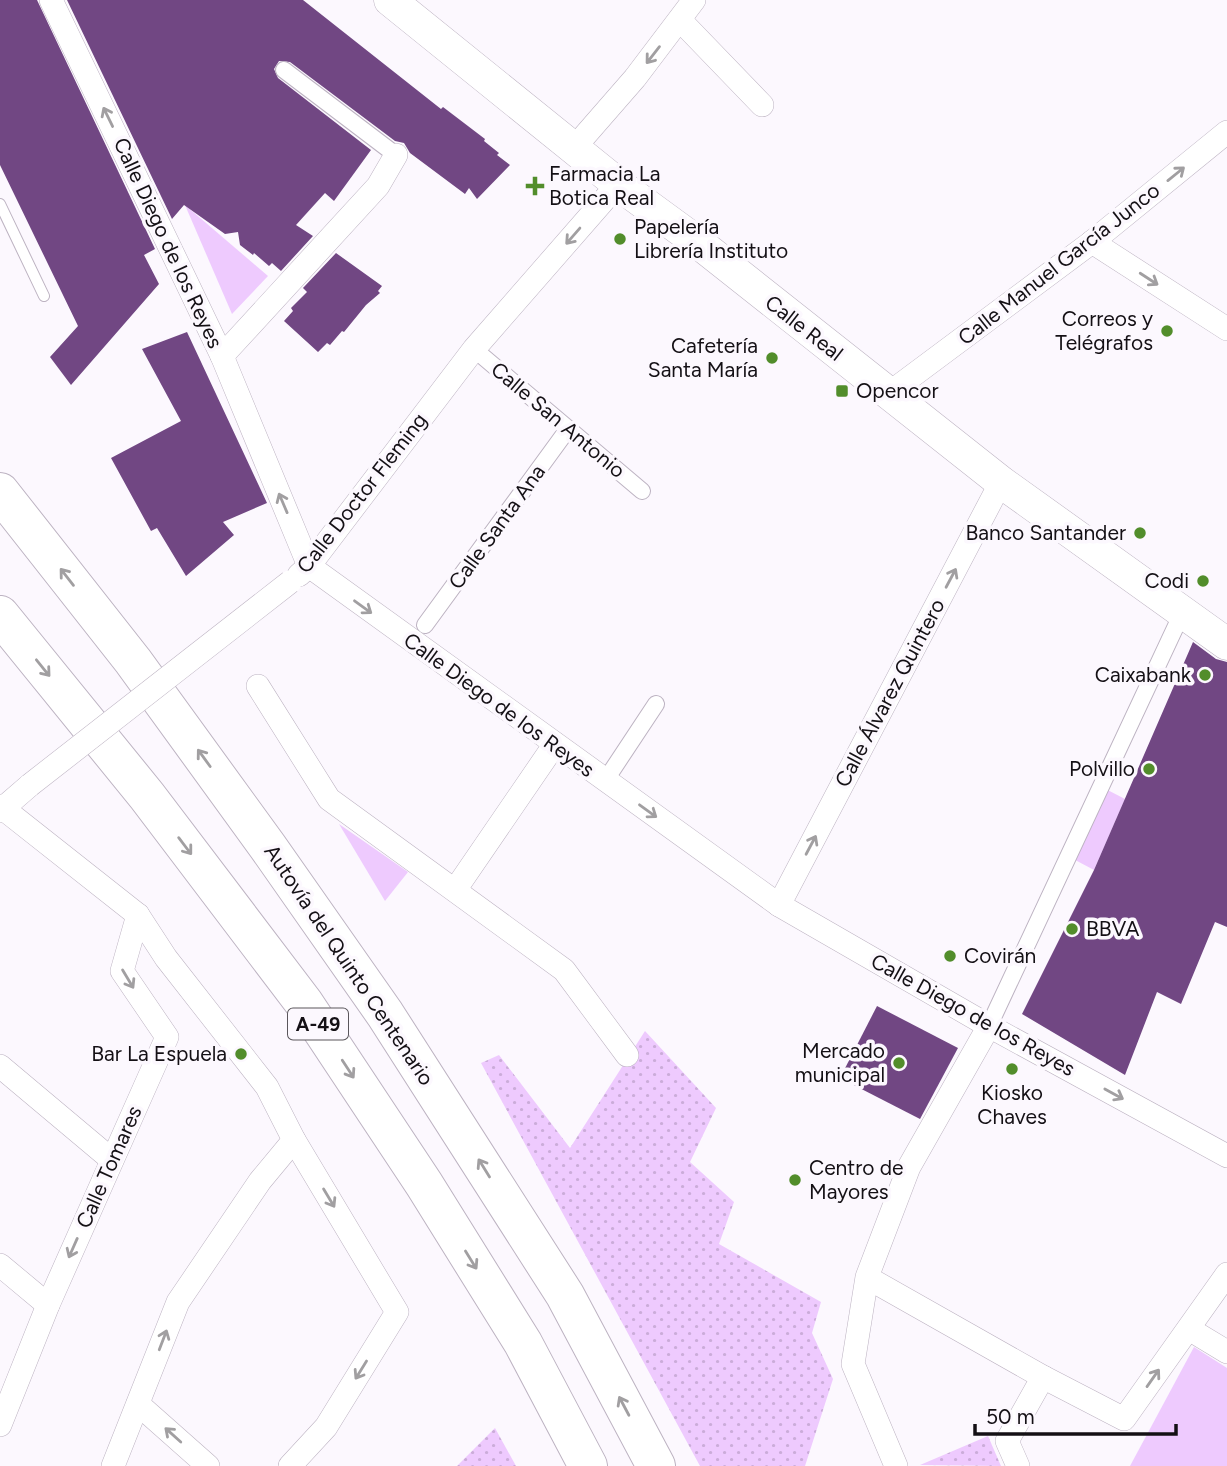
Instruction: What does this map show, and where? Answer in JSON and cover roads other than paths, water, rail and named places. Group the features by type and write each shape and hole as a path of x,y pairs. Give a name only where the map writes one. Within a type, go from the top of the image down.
{"highway":[{"name":"Autovía del Quinto Centenario","path":"2,492 141,672 385,1014 565,1296 656,1466"},
{"name":"A-49","path":"0,615 147,796 304,1003 424,1184 523,1343 588,1466"}],"main road":[{"name":"Calle Real","path":"390,0 618,184 700,244 1001,482 1227,644"}],"street":[{"name":"Calle Diego de los Reyes","path":"51,0 222,356 309,566 779,905 989,1026 1227,1156"},
{"path":"574,148 635,78 694,0"},
{"path":"680,20 762,104"},
{"path":"222,356 378,186 396,155 284,70"},
{"name":"Calle Manuel García Junco","path":"888,394 1092,242 1227,131"},
{"name":"Calle Doctor Fleming","path":"1,808 309,566 474,349 618,184"},
{"path":"1092,242 1227,330"},
{"name":"Calle San Antonio","path":"474,349 642,491"},
{"name":"Calle Santa Ana","path":"425,625 568,429"},
{"name":"Calle Álvarez Quintero","path":"779,905 1001,482"},
{"path":"896,1466 853,1364 868,1278 909,1167 989,1026 1183,611"},
{"path":"258,686 329,799 564,970 627,1055"},
{"path":"605,780 656,704"},
{"path":"456,890 555,744"},
{"path":"1,808 138,915 166,958 267,1087 293,1140 397,1312 326,1427 290,1466"},
{"name":"Calle Tomares","path":"0,1425 48,1305 167,1037 122,971 138,915"},
{"path":"0,1066 112,1160"},
{"path":"113,1466 178,1302 260,1181 293,1140"},
{"path":"0,1265 48,1305"},
{"path":"868,1278 1043,1377 1124,1419 1227,1274"},
{"path":"1189,1329 1227,1352"},
{"path":"1018,1466 1007,1441 1043,1377"},
{"path":"138,1404 208,1466"}],"lane":[{"path":"0,204 44,296"}],"place":[{"name":"Farmacia La Botica Real","path":"535,186"},
{"name":"Papelería Librería Instituto","path":"620,239"},
{"name":"Correos y Telégrafos","path":"1167,331"},
{"name":"Cafetería Santa María","path":"772,358"},
{"name":"Opencor","path":"842,391"},
{"name":"Banco Santander","path":"1140,533"},
{"name":"Codi","path":"1203,581"},
{"name":"Caixabank","path":"1205,675"},
{"name":"Polvillo","path":"1149,769"},
{"name":"BBVA","path":"1072,929"},
{"name":"Covirán","path":"950,956"},
{"name":"Bar La Espuela","path":"241,1054"},
{"name":"Mercado municipal","path":"899,1063"},
{"name":"Kiosko Chaves","path":"1012,1069"},
{"name":"Centro de Mayores","path":"795,1180"}]}
